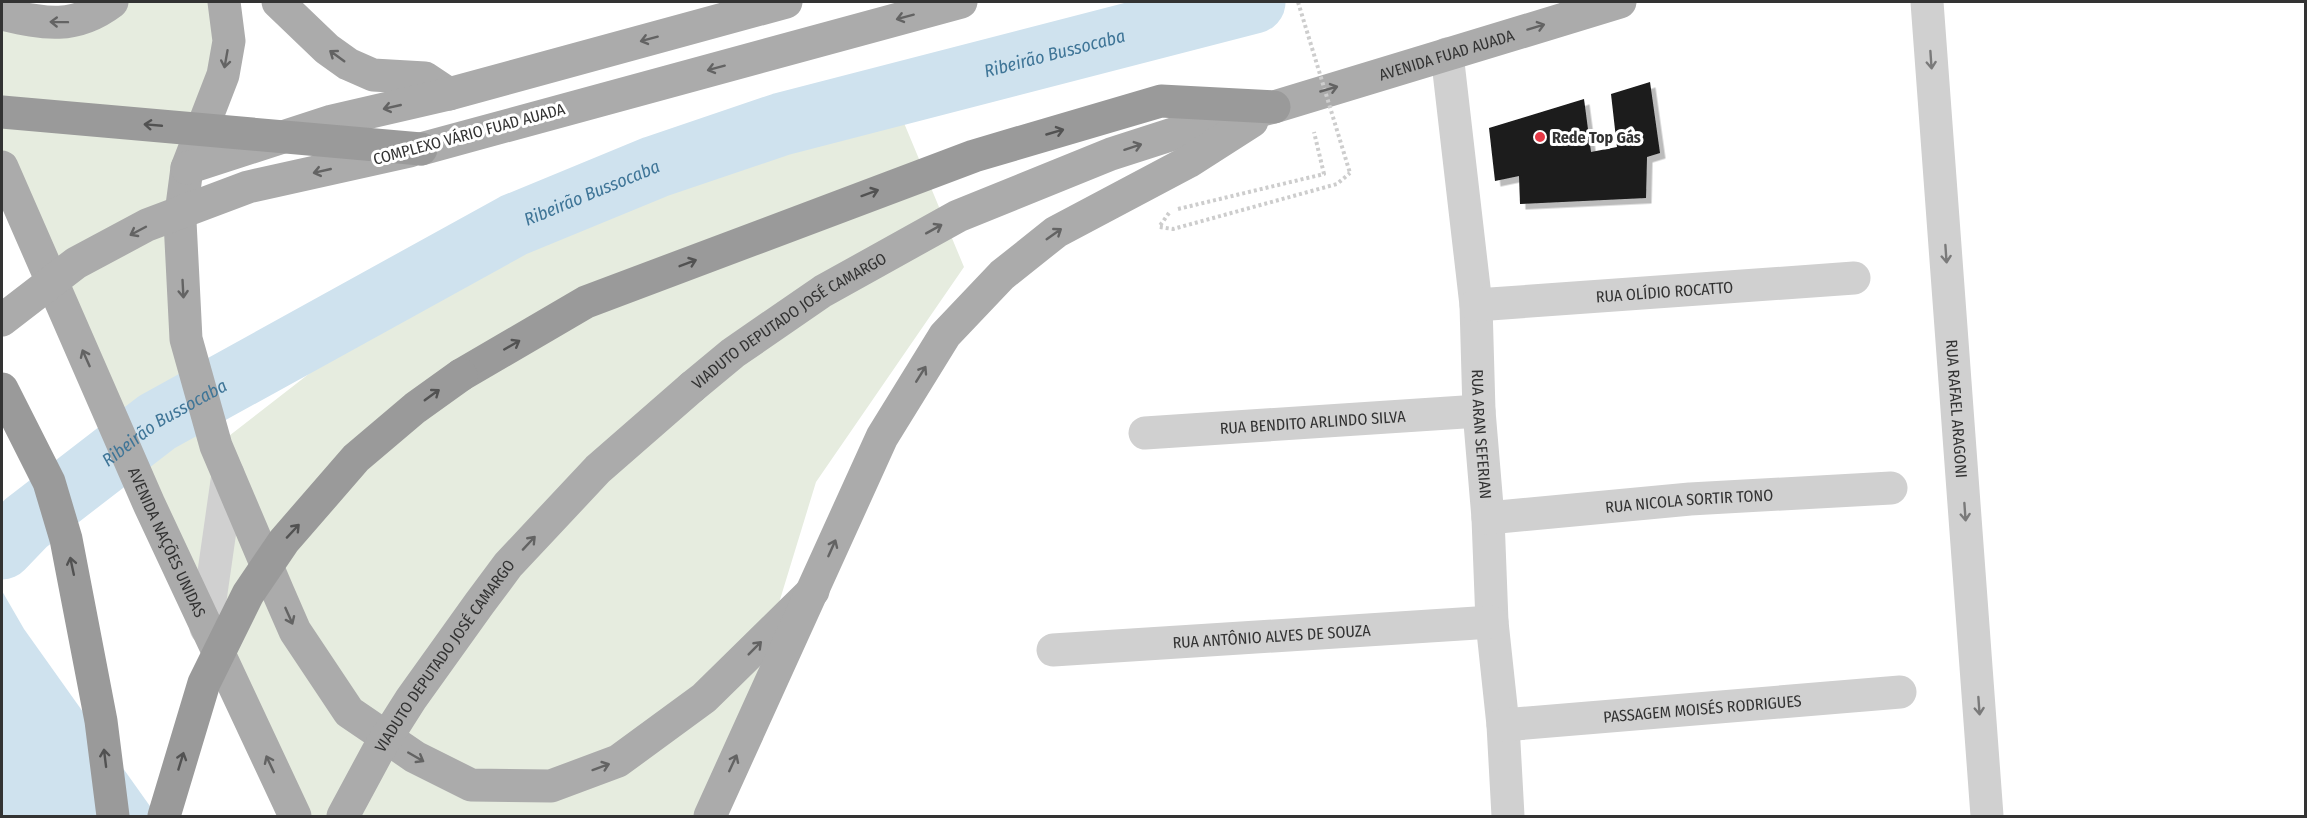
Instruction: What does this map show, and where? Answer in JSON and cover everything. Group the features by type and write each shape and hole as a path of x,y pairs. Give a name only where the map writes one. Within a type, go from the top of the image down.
{"highway":[{"path":"164,816 204,683 248,594 284,541 357,458 415,408 461,375 586,302 846,202 974,156 1161,101 1274,107"},
{"path":"2,112 421,149"},
{"path":"2,388 49,482 66,539 100,721 113,816"}],"main road":[{"path":"2,14 64,23 96,14 112,2"},
{"path":"224,2 229,41 223,75 187,168 180,221 186,339 222,460 295,631 348,712 415,757 471,785 551,786 618,761 704,698 813,591"},
{"path":"279,2 327,49 348,64 373,75 425,78 449,94"},
{"path":"187,168 332,121 449,94 786,2"},
{"name":"COMPLEXO VÁRIO FUAD AUADA","path":"2,320 76,263 147,225 248,187 421,149 961,2"},
{"name":"AVENIDA FUAD AUADA","path":"1274,107 1620,2"},
{"path":"710,816 882,437 945,335 1002,275 1056,232 1188,162 1274,107"},
{"name":"VIADUTO DEPUTADO JOSÉ CAMARGO","path":"343,816 378,752 411,699 508,566 598,470 733,353 823,291 958,216 1112,154 1198,126 1274,107"},
{"name":"AVENIDA NAÇÕES UNIDAS","path":"2,167 149,504 295,816"}],"street":[{"name":"RUA RAFAEL ARAGONI","path":"1927,2 1987,816"},
{"name":"RUA ARAN SEFERIAN","path":"1447,54 1476,305 1479,411 1488,518 1491,622 1503,725 1508,816"},
{"name":"RUA OLÍDIO ROCATTO","path":"1476,305 1854,278"},
{"name":"RUA BENDITO ARLINDO SILVA","path":"1145,433 1479,411"},
{"path":"207,628 222,460"},
{"name":"RUA NICOLA SORTIR TONO","path":"1488,518 1690,499 1891,488"},
{"name":"RUA ANTÔNIO ALVES DE SOUZA","path":"1053,650 1491,622"},
{"name":"PASSAGEM MOISÉS RODRIGUES","path":"1503,725 1900,692"}],"path":[{"path":"1298,2 1350,173 1337,184 1173,229 1159,227 1170,211 1324,174 1305,96"}],"shaded area":[{"path":"112,2 224,2 180,221 216,446 408,297 665,180 899,111 964,267 816,482 723,786 710,816 295,816 2,167 2,14"}],"water":[{"path":"2,591 24,629 157,816 2,816"}],"building":[{"name":"Rede Top Gás","path":"1650,82 1660,153 1647,157 1646,198 1520,204 1519,176 1495,181 1489,128 1584,99 1591,152 1617,147 1611,94"}],"waterway":[{"name":"Ribeirão Bussocaba","path":"2,548 26,523 157,422 514,225 655,167 782,124 1254,2"}],"place":[{"name":"Rede Top Gás","path":"1540,137"}]}
